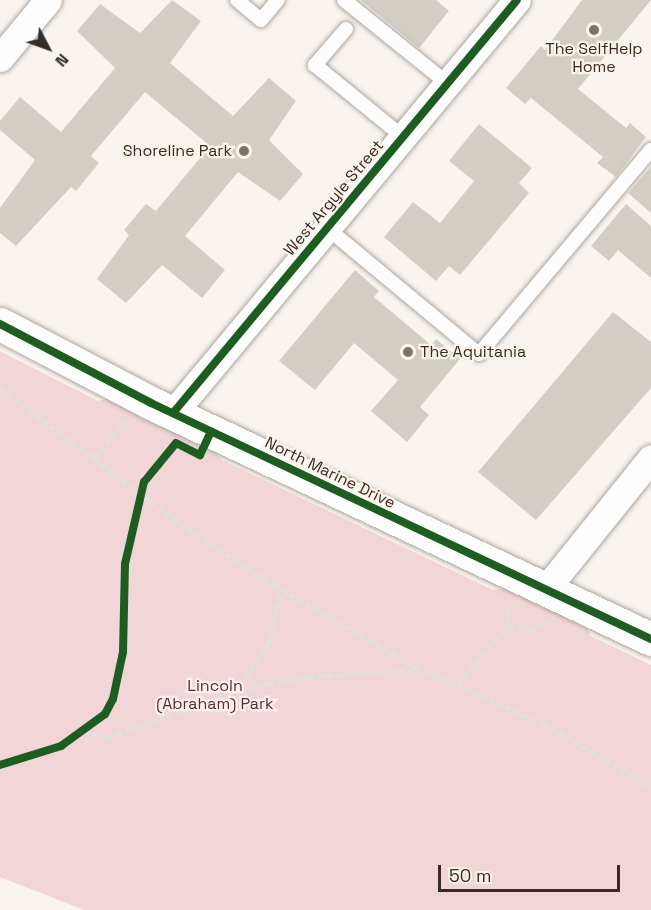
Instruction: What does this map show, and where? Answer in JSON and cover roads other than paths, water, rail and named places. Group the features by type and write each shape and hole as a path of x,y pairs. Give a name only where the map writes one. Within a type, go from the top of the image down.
{"street":[{"name":"West Argyle Street","path":"173,413 517,0"},
{"path":"0,58 37,4"},
{"name":"North Marine Drive","path":"0,324 531,591 651,639"},
{"path":"531,591 651,458"}],"lane":[{"path":"237,0 261,20 278,0"},
{"path":"344,0 447,84"},
{"path":"346,30 315,65 403,137"},
{"path":"327,228 479,354 651,150"}],"place":[{"name":"The SelfHelp Home","path":"594,30"},
{"name":"Shoreline Park","path":"244,151"},
{"name":"The Aquitania","path":"408,352"}],"park label":[{"name":"Lincoln (Abraham) Park","path":"215,695"}]}
